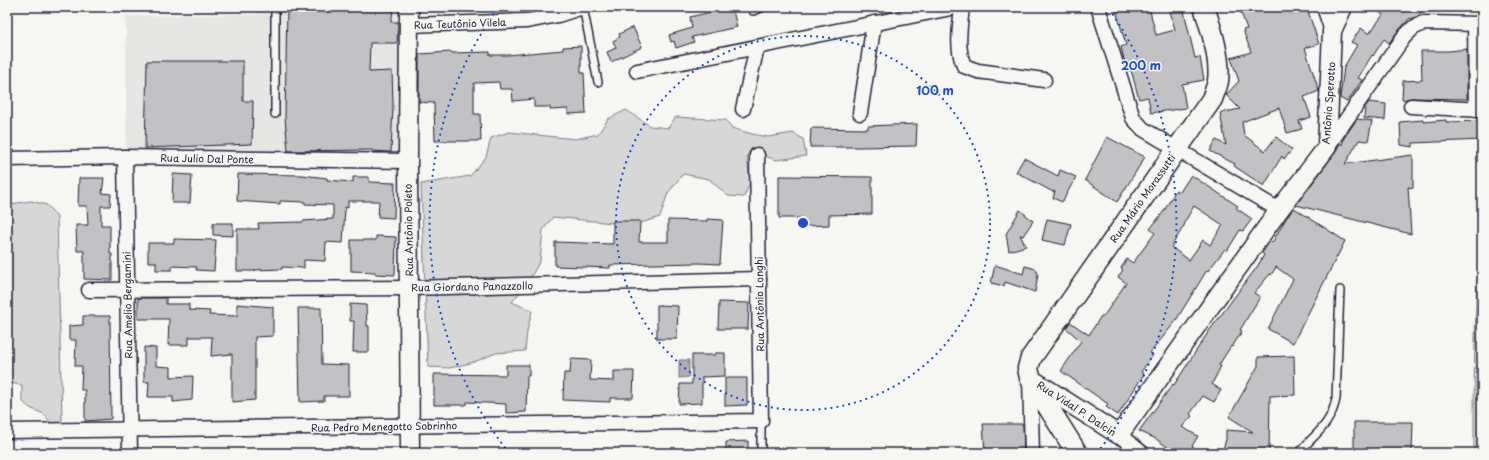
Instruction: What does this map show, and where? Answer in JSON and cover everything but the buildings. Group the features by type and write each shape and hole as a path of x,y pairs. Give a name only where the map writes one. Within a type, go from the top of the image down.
{"main road":[{"name":"Rua Mário Morassutti","path":"1030,378 1028,368 1031,358 1176,148 1212,99 1218,81 1218,62 1204,7"},
{"path":"1030,378 1077,453"}],"street":[{"name":"Rua Antônio Poleto","path":"409,7 408,161 410,453"},
{"name":"Rua Teutônio Vilela","path":"408,25 527,21 558,15 583,7"},
{"path":"637,71 956,7"},
{"path":"962,7 959,40 960,55 964,66 978,71 1044,80"},
{"path":"1098,7 1133,118 1143,129 1279,210"},
{"path":"1324,7 1332,31"},
{"name":"Antônio Sperotto","path":"1119,435 1279,210 1327,146 1332,31 1343,7"},
{"path":"860,113 874,23"},
{"path":"1327,146 1404,37 1413,28 1423,23 1478,24 1479,110 1411,106"},
{"path":"743,110 757,47"},
{"name":"Rua Antônio Longhi","path":"757,155 761,421"},
{"name":"Rua Julio Dal Ponte","path":"7,159 125,157 408,161"},
{"name":"Rua Amelio Bergamini","path":"125,157 126,289 130,453"},
{"name":"Rua Giordano Panazzollo","path":"89,290 409,288 758,279"},
{"path":"1030,378 1032,453"},
{"name":"Rua Vidal P. Dalcin","path":"1030,378 1119,435 1142,453"},
{"name":"Rua Pedro Menegotto Sobrinho","path":"7,431 761,421"}],"lane":[{"path":"275,7 275,114"},
{"path":"583,7 598,82"},
{"path":"754,10 764,7"},
{"path":"1299,453 1325,425 1334,411 1337,387 1340,290"},
{"name":"Rua Antônio Longhi","path":"761,421 761,453"}],"shaded area":[{"path":"260,7 406,7 399,155 126,149 126,16 257,14"},
{"path":"626,110 650,126 668,128 676,117 726,120 732,128 768,137 793,133 803,139 806,156 777,160 767,157 753,147 747,157 750,183 744,197 728,196 709,179 683,174 668,193 660,217 644,222 623,224 553,217 543,230 540,261 526,285 512,302 532,311 527,331 525,351 496,353 474,362 450,368 428,367 421,184 470,176 486,157 491,138 509,132 575,139 598,134 608,119"},
{"path":"31,201 47,205 57,217 62,420 58,425 52,425 44,414 30,408 22,401 22,385 7,383 7,207 17,203"},
{"path":"1482,218 1482,453 1474,453 1476,306"},
{"path":"679,360 689,360 689,377 679,378"}]}
